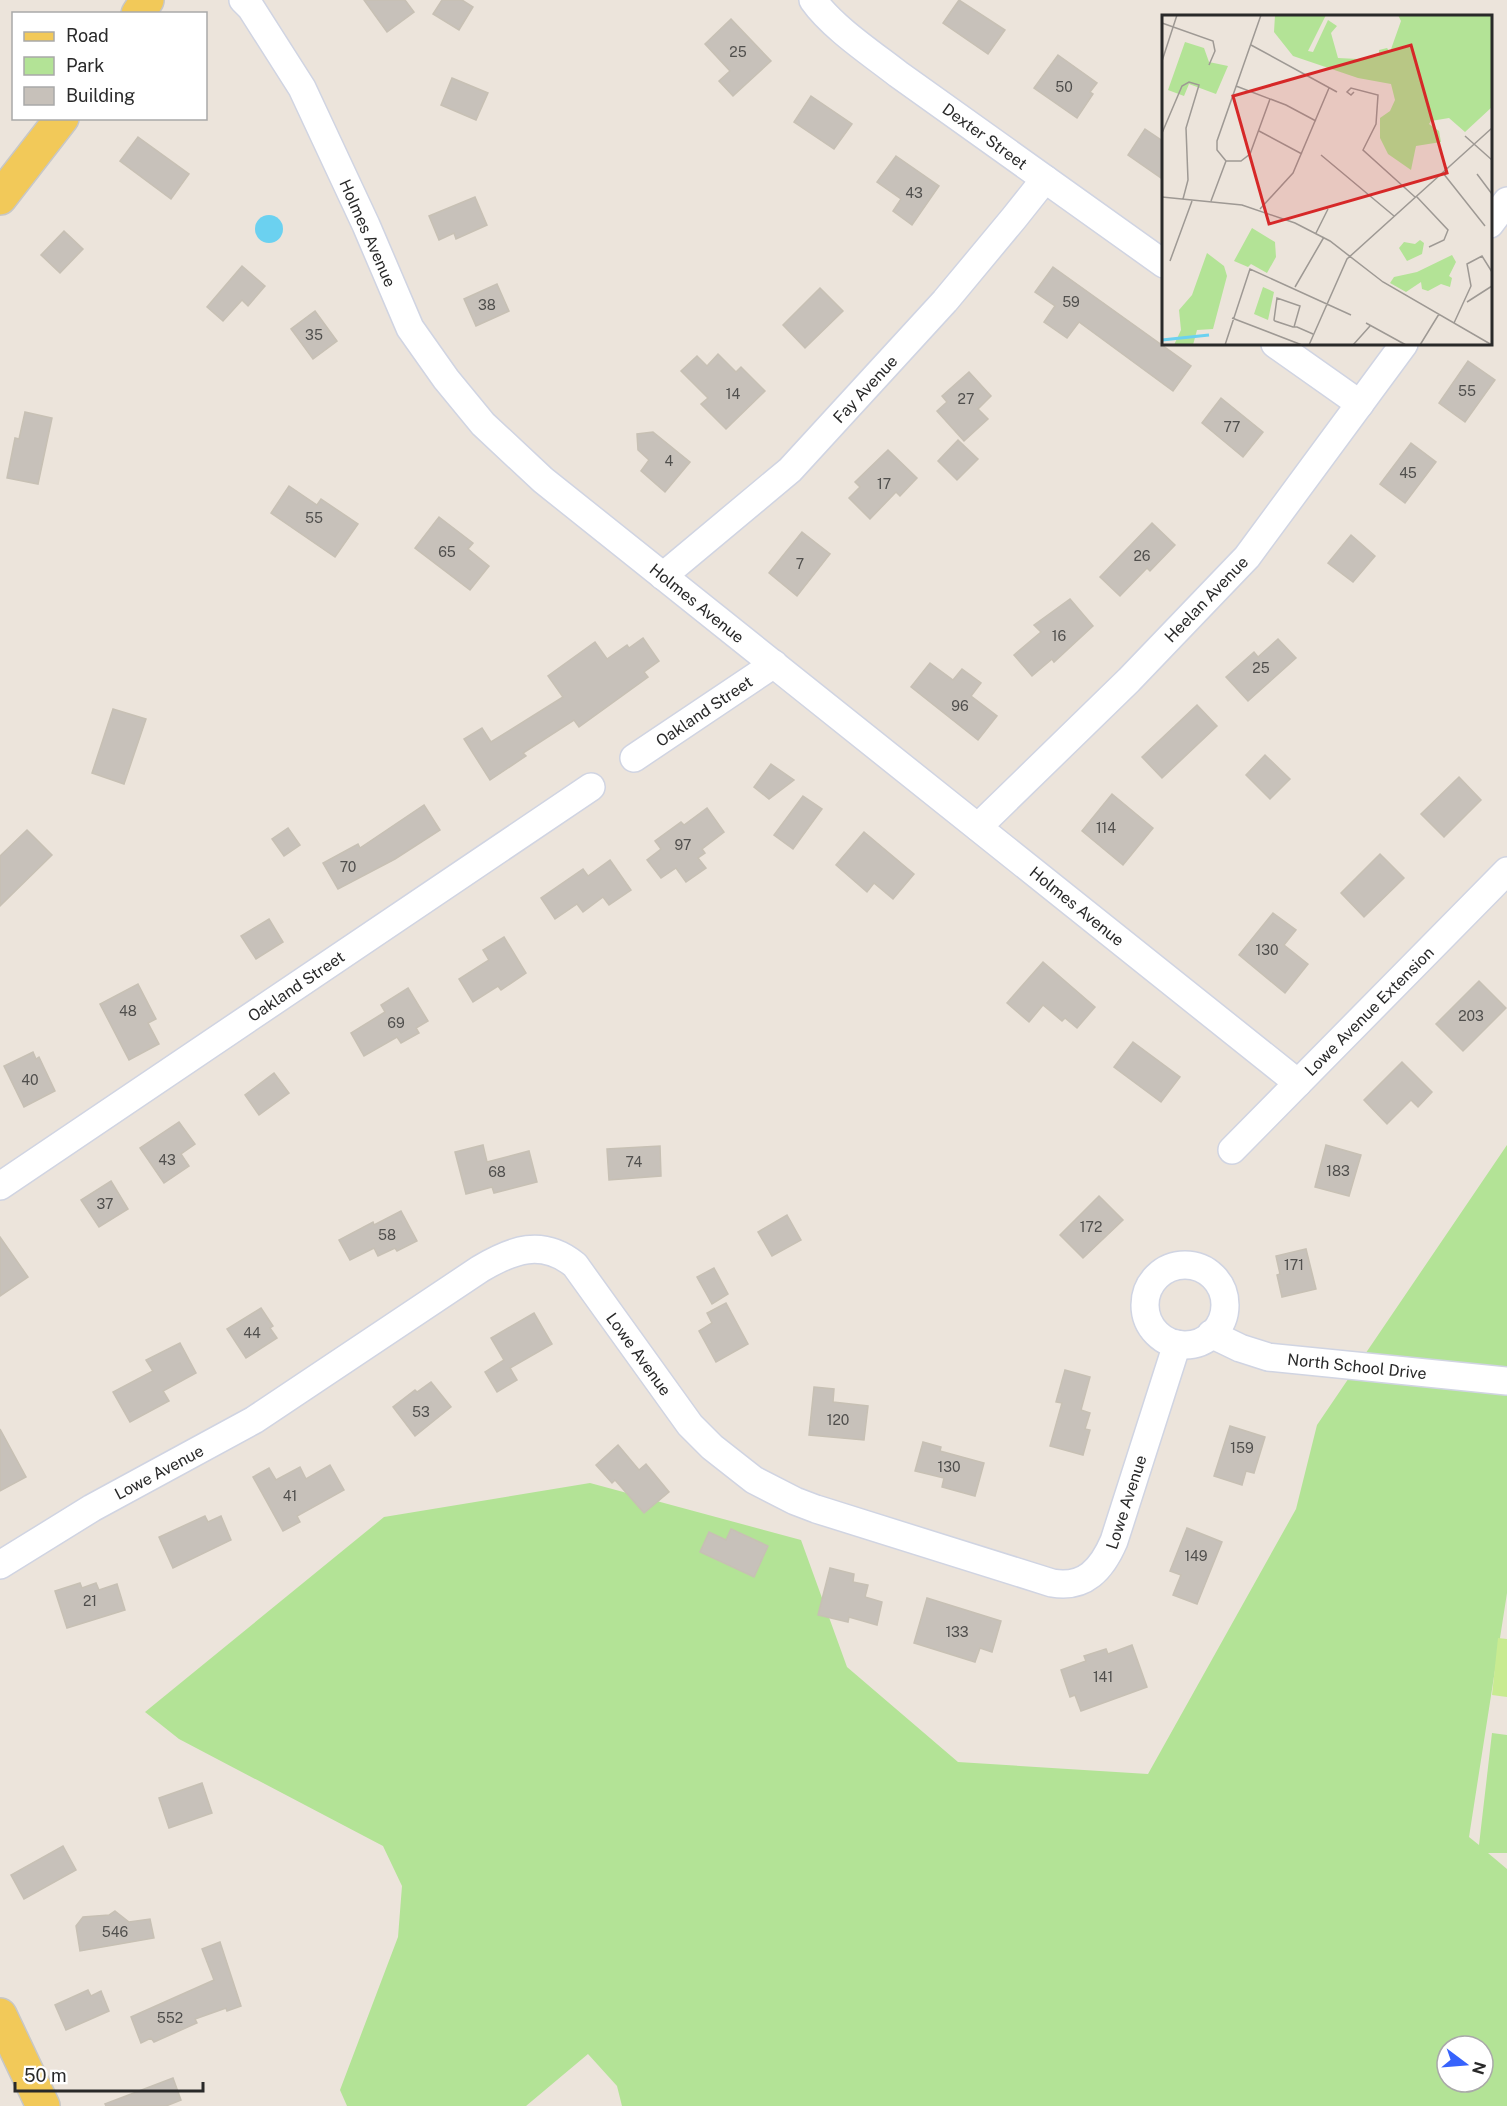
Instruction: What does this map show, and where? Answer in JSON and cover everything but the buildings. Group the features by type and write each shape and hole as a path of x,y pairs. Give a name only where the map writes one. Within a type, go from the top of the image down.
{"main road":[{"path":"0,198 60,120"},
{"path":"0,2015 9,2054 43,2106"}],"street":[{"name":"Holmes Avenue","path":"243,0 302,88 366,225 410,328 446,379 483,424 543,480 1298,1083"},
{"name":"Dexter Street","path":"813,0 855,40 898,74 1162,263"},
{"name":"Fay Avenue","path":"663,576 790,470 945,301 1045,179"},
{"path":"1492,223 1507,201"},
{"path":"1276,345 1359,404"},
{"name":"Heelan Avenue","path":"978,827 1129,680 1247,557 1403,345"},
{"name":"Oakland Street","path":"634,758 774,664"},
{"name":"Oakland Street","path":"0,1186 591,787"},
{"name":"Lowe Avenue Extension","path":"1232,1150 1507,871"},
{"name":"Lowe Avenue","path":"0,1565 92,1508 254,1420 480,1269 513,1252 541,1249 566,1258 575,1265 690,1425 711,1447 754,1480 816,1509 1052,1583 1064,1586 1075,1584 1085,1580 1096,1570 1110,1550 1177,1344"},
{"path":"1189,1265 1210,1274 1219,1286 1224,1300 1223,1315 1211,1334 1191,1344 1177,1344 1157,1333 1148,1321 1145,1306 1148,1291 1155,1278 1174,1266 1189,1265"},
{"name":"North School Drive","path":"1211,1334 1240,1348 1268,1356 1507,1381"}],"green space":[{"path":"1507,1145 1507,1593 1469,1837 1479,1845 1492,1733 1507,1735 1507,1853 1488,1853 1507,1869 1507,2106 622,2106 617,2086 588,2054 526,2106 347,2106 340,2090 398,1937 402,1886 383,1846 179,1739 145,1712 384,1517 590,1483 801,1540 847,1667 958,1762 1148,1774 1296,1509 1317,1425"},
{"path":"1498,1638 1507,1639 1507,1697 1492,1695"}],"water":[{"path":"269,215 279,219 283,229 279,239 269,243 259,239 255,229 259,219"}]}
